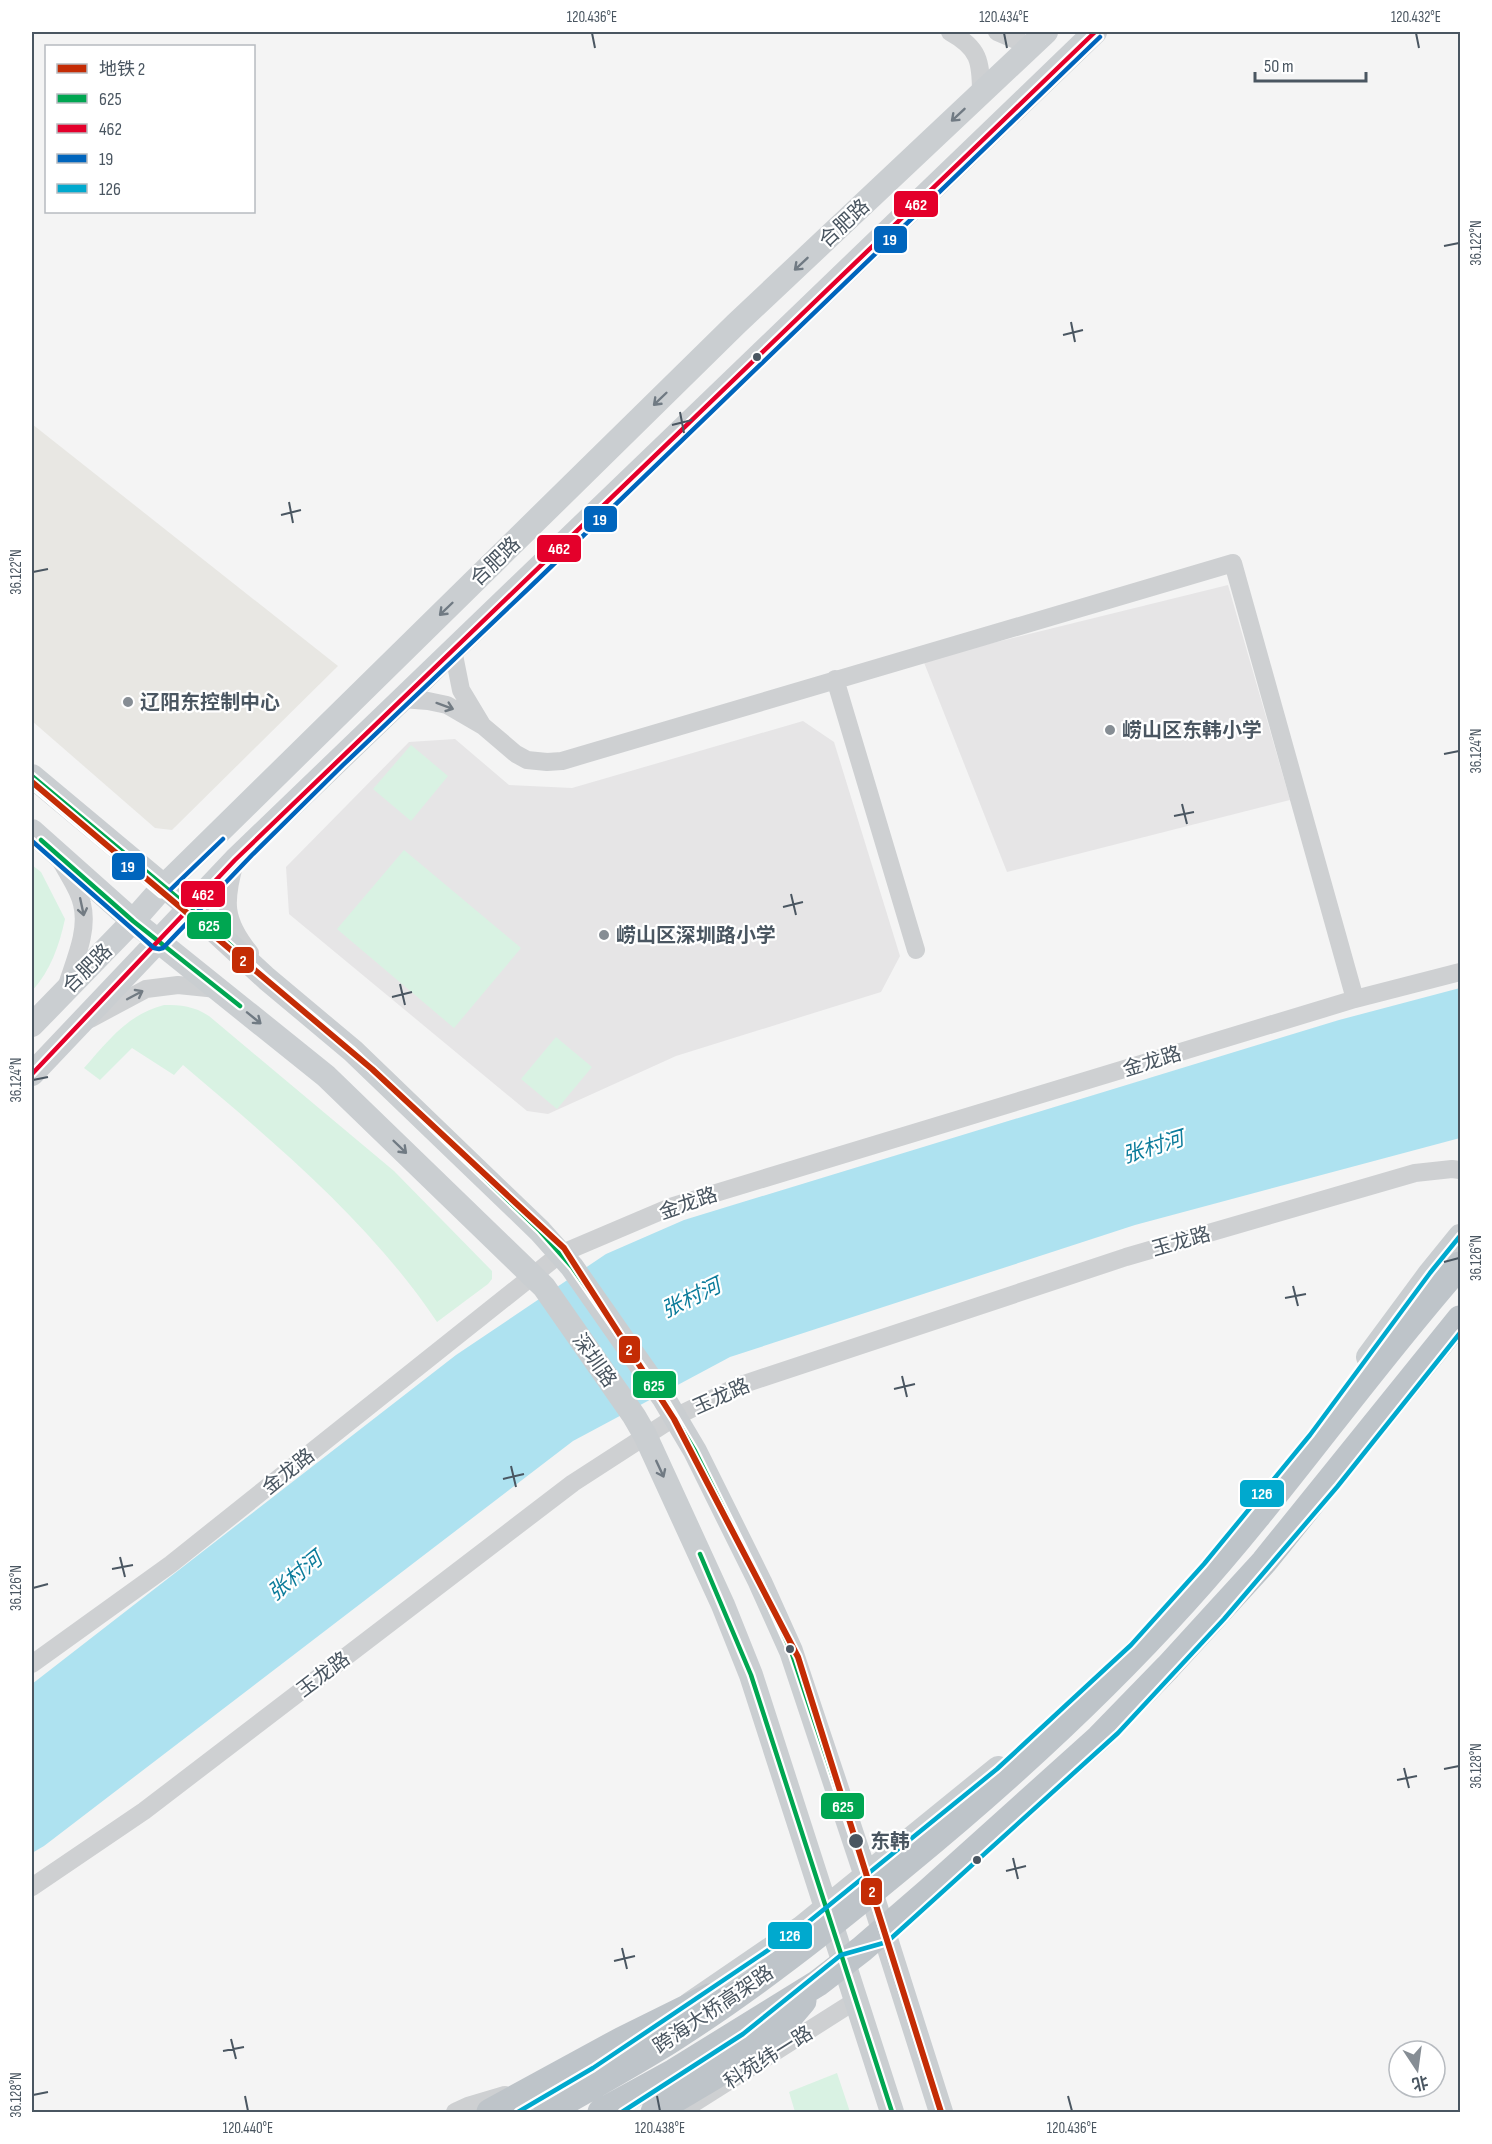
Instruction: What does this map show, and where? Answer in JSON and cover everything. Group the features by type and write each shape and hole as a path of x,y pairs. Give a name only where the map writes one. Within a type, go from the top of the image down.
{"highway":[{"name":"跨海大桥高架路","path":"547,2112 671,2039 796,1953 960,1819 1080,1709 1174,1612 1243,1536 1423,1308 1461,1265"},
{"name":"跨海大桥高架路","path":"601,2112 674,2072 818,1983 862,1949 929,1891 1099,1738 1264,1562 1461,1318"},
{"path":"490,2112 622,2040 796,1953"},
{"path":"654,2112 713,2077 776,2033 818,1983"}],"main road":[{"name":"合肥路","path":"32,1074 236,860 1095,32"},
{"name":"合肥路","path":"32,1025 163,887 736,324 1038,39"},
{"name":"深圳路","path":"32,776 190,908 267,979 353,1051 540,1231 566,1260 669,1407 695,1450 791,1651 941,2112"},
{"name":"深圳路","path":"32,831 133,921 326,1077 538,1281 640,1426 723,1605 751,1675 892,2112"},
{"path":"518,2112 592,2068 750,1964 826,1908 997,1769 1131,1645 1204,1564 1310,1435 1461,1236"},
{"name":"科苑纬一路","path":"622,2112 743,2034 841,1955 887,1942 1017,1826 1126,1724 1224,1619 1337,1487 1461,1332"},
{"path":"680,2112 743,2034"}],"street":[{"path":"950,32 964,40 977,56 981,74 981,93"},
{"path":"997,32 1038,39"},
{"path":"402,699 447,705 483,726 516,754 527,760 562,761 1233,563 1355,999"},
{"path":"453,650 461,690 483,726"},
{"path":"835,679 916,950"},
{"path":"57,854 78,891 84,917 66,989"},
{"path":"236,860 227,900 228,915 235,932 267,979"},
{"name":"金龙路","path":"32,1664 171,1564 566,1260 673,1206 1355,999 1461,972"},
{"path":"83,1022 146,989 178,985 218,989"},
{"name":"玉龙路","path":"32,1887 144,1811 563,1491 640,1426 669,1407 1126,1257 1415,1173 1461,1170"},
{"name":"科苑纬一路","path":"680,2112 855,2001"},
{"path":"455,2112 592,2068"}],"shaded area":[{"path":"32,424 338,666 172,830 155,828 32,721"},
{"name":"崂山区东韩小学","path":"1228,585 1290,800 1007,872 923,660"},
{"name":"崂山区深圳路小学","path":"803,721 834,742 900,956 881,992 676,1056 548,1114 527,1111 289,914 286,867 409,742 455,739 509,785 572,788"}],"green space":[{"path":"411,745 448,776 411,821 373,789"},
{"path":"404,850 521,948 454,1028 337,929"},
{"path":"32,865 41,872 65,919 53,957 44,975 32,991"},
{"path":"164,1005 187,1007 209,1016 394,1171 492,1271 492,1279 488,1284 437,1322 411,1286 352,1217 286,1154 183,1065 174,1075 132,1048 100,1080 84,1068 129,1022 151,1009"},
{"path":"556,1037 592,1067 557,1109 521,1079"},
{"path":"837,2073 850,2112 795,2112 789,2092"}],"water":[{"name":"张村河","path":"1460,988 1460,1138 1135,1225 730,1357 573,1441 32,1853 32,1684 456,1355 606,1254 684,1220 1339,1020"}],"metro line":[{"name":"2","path":"32,782 372,1069 564,1248 674,1419 798,1657 941,2112"}],"transit line":[{"name":"462","path":"32,1074 235,860 1095,32"},
{"name":"19","path":"32,841 154,948 163,948 343,765 1100,37"},
{"name":"625","path":"32,776 190,908 267,979 353,1051 540,1231 572,1267 663,1397 695,1451 760,1582 791,1651 941,2112"},
{"name":"19","path":"32,785 161,894 168,892 223,839"},
{"name":"625","path":"41,840 133,921 240,1006"},
{"name":"126","path":"518,2112 593,2068 801,1928 997,1769 1131,1645 1204,1564 1310,1435 1460,1236"},
{"name":"126","path":"622,2112 743,2034 841,1955 887,1942 1118,1733 1224,1619 1337,1487 1460,1333"},
{"name":"625","path":"700,1554 751,1675 892,2112"}],"place":[{"name":"辽阳东控制中心","path":"128,702"},
{"name":"崂山区东韩小学","path":"1110,730"},
{"name":"崂山区深圳路小学","path":"604,935"},
{"name":"东韩","path":"856,1841"}]}
